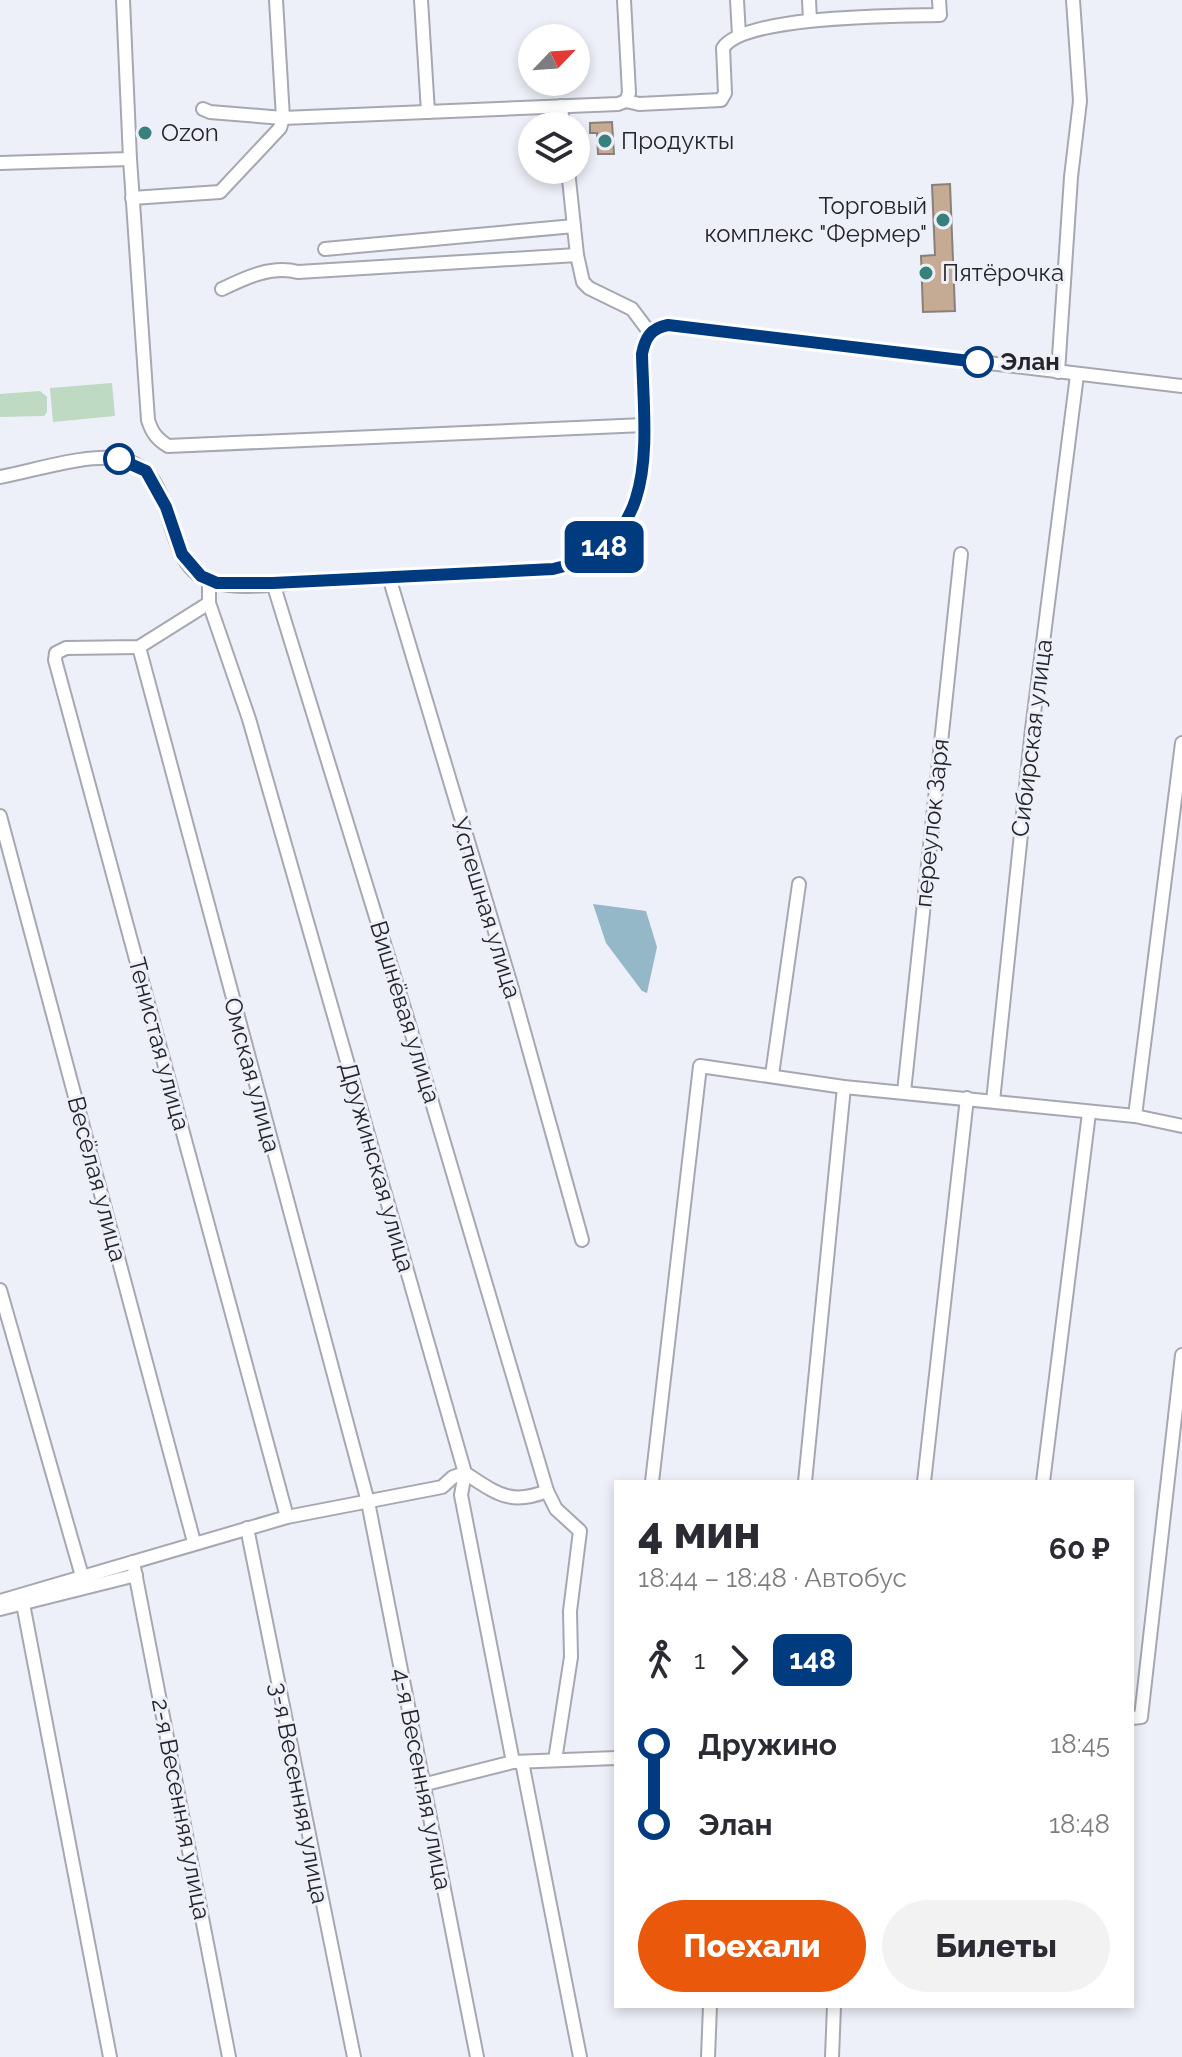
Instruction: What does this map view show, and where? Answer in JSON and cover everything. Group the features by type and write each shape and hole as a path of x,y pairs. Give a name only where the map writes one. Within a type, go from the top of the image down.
{"street":[{"path":"123,0 132,198 148,420 151,432 164,443 644,425"},
{"path":"132,198 220,192 275,135 283,118 276,0"},
{"path":"421,0 428,112"},
{"path":"624,0 626,101"},
{"path":"737,0 739,35"},
{"path":"809,0 810,20"},
{"path":"203,109 283,118 626,101 639,104 721,100 725,93 723,48 739,35 810,20 940,15 939,0"},
{"path":"1058,372 1071,177 1080,101 1073,0"},
{"path":"561,106 562,112"},
{"path":"1,163 130,159"},
{"path":"570,184 583,282 632,309 650,333"},
{"path":"325,249 574,226"},
{"path":"222,289 254,274 289,269 298,272 577,255"},
{"path":"0,477 95,459 117,458 133,462 156,483 182,554 192,568 209,580 232,584 553,569 578,563 599,552 620,532 632,514 642,477 642,354 650,333 658,327 668,325 1182,386"},
{"name":"Сибирская улица","path":"993,1101 1032,729 1077,375"},
{"name":"переулок Заря","path":"904,1092 961,554"},
{"name":"Успешная улица","path":"389,577 511,985 582,1240"},
{"name":"Дружинская улица","path":"209,580 209,603 249,719 465,1473 461,1495 580,2057"},
{"name":"Вишнёвая улица","path":"273,583 547,1491"},
{"path":"139,647 209,603"},
{"name":"Омская улица","path":"139,647 368,1502"},
{"name":"Тенистая улица","path":"139,647 61,649 56,653 55,660 287,1517"},
{"path":"1135,1116 1182,743"},
{"name":"Весёлая улица","path":"0,816 194,1542"},
{"path":"772,1075 799,884"},
{"path":"652,1480 700,1066 844,1087 1135,1116 1182,1126"},
{"path":"805,1480 844,1087"},
{"path":"924,1480 967,1098"},
{"path":"1043,1480 1089,1113"},
{"path":"0,1290 82,1576"},
{"path":"1137,1718 1182,1355"},
{"path":"0,1609 134,1569 194,1542 287,1517 442,1487 453,1477 465,1473 487,1489 525,1500 547,1491 556,1509 580,1531 570,1611 571,1657 555,1760"},
{"name":"4-я Весенняя улица","path":"368,1502 477,2057"},
{"name":"3-я Весенняя улица","path":"247,1528 354,2057"},
{"path":"0,1601 82,1576 134,1569"},
{"name":"2-я Весенняя улица","path":"134,1569 229,2057"},
{"path":"23,1604 110,2057"},
{"path":"422,1785 518,1762 614,1758"},
{"path":"708,2057 710,2008"},
{"path":"832,2057 834,2008"}],"green space":[{"path":"112,383 115,416 53,422 50,388"},
{"path":"40,391 47,397 44,416 0,417 0,394"}],"water":[{"path":"593,904 646,911 657,947 647,993 642,991 606,943"}],"building":[{"name":"Продукты","path":"612,122 614,154 598,154 597,133 590,133 590,123"},
{"name":"Торговый комплекс \"Фермер\"","path":"950,184 955,311 923,312 921,256 935,255 932,185"}],"bus line":[{"name":"148","path":"119,459 133,462 156,483 182,554 201,576 217,583 553,569 578,563 599,552 620,532 632,514 642,477 642,354 644,342 658,327 668,325 978,362"}],"place":[{"name":"Ozon","path":"145,133"},
{"name":"Продукты","path":"605,141"},
{"name":"Торговый комплекс \"Фермер\"","path":"943,220"},
{"name":"Пятёрочка","path":"926,273"},
{"name":"Элан","path":"978,362"}]}
